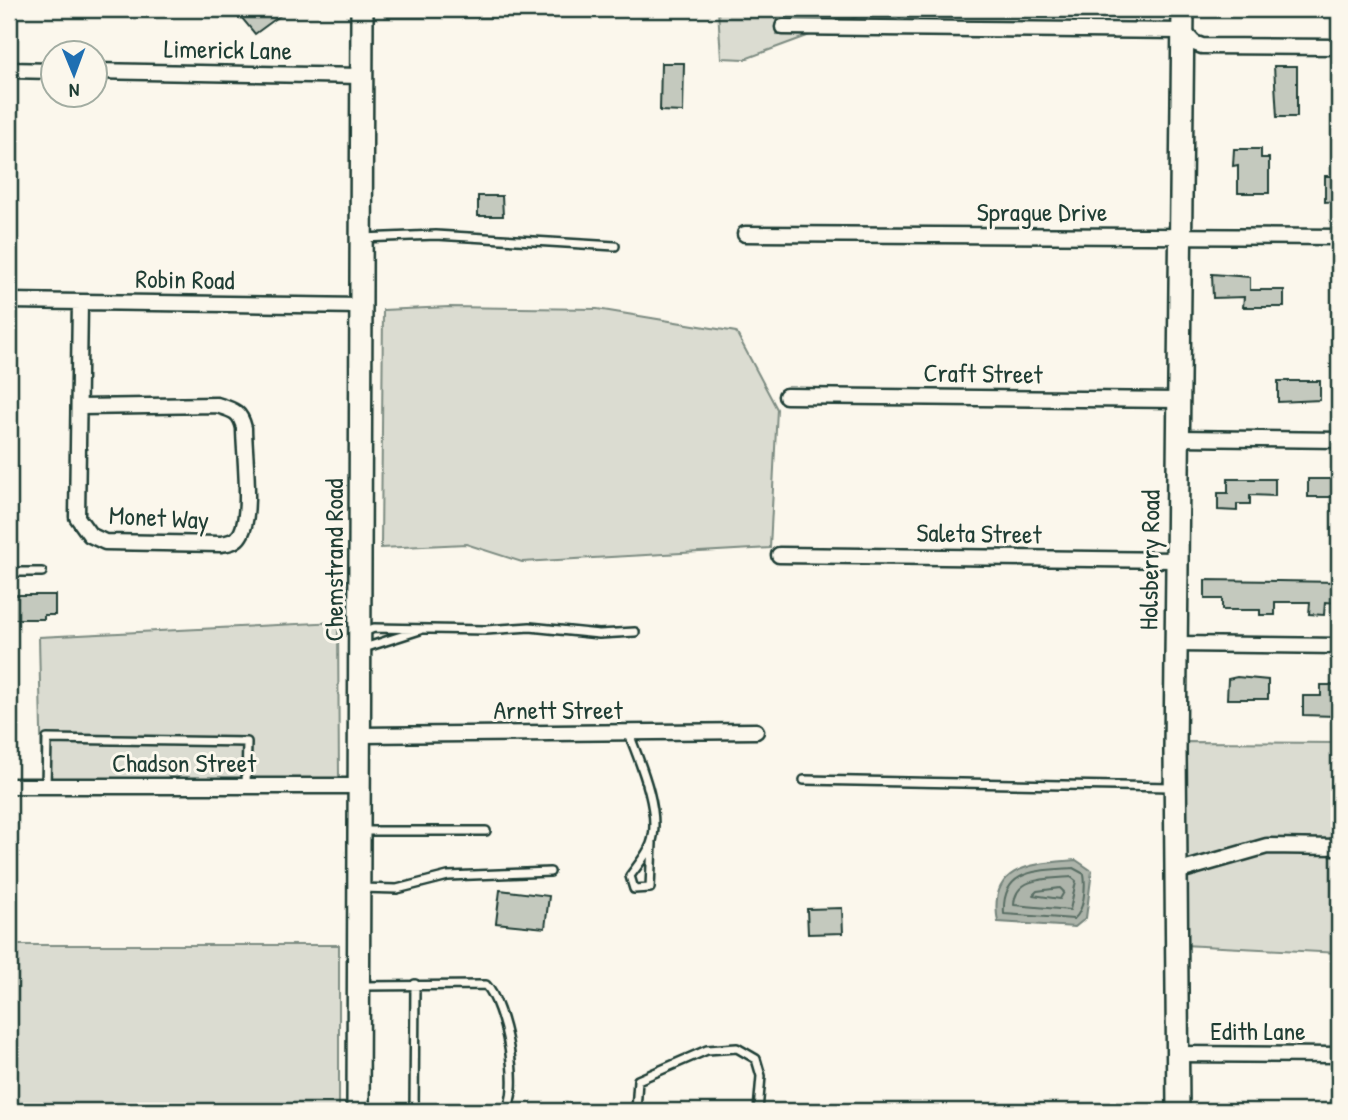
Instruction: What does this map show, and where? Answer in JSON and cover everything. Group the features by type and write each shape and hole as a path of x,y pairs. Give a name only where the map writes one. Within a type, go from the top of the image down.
{"street":[{"name":"Chemstrand Road","path":"358,1111 362,9"},
{"name":"Holsberry Road","path":"1178,1111 1176,787 1183,9"},
{"path":"783,27 1183,31 1194,43 1202,46 1339,47"},
{"path":"9,70 38,71"},
{"name":"Limerick Lane","path":"108,71 362,76"},
{"name":"Sprague Drive","path":"745,234 1339,237"},
{"name":"Robin Road","path":"9,301 361,306"},
{"name":"Monet Way","path":"80,302 77,517 90,536 105,542 221,544 233,542 240,536 246,520 244,428 241,416 235,410 217,405 80,407"},
{"name":"Craft Street","path":"786,396 1179,400"},
{"path":"1179,438 1339,440"},
{"name":"Saleta Street","path":"779,555 1178,560"},
{"path":"1177,644 1339,646"},
{"name":"Arnett Street","path":"360,735 757,731"},
{"name":"Chadson Street","path":"9,786 360,786"},
{"path":"1176,872 1268,846 1339,847"},
{"name":"Edith Lane","path":"1177,1054 1339,1055"}],"lane":[{"path":"361,238 436,235 615,246"},
{"path":"9,572 42,572"},
{"path":"361,642 369,628 530,627 599,634 635,632"},
{"path":"361,642 426,628"},
{"path":"629,734 651,800 652,843 650,888 634,889 630,876 652,843"},
{"path":"46,786 47,739 247,742 246,786"},
{"path":"803,780 1176,787"},
{"path":"360,831 486,831"},
{"path":"359,888 397,889 447,876 550,872"},
{"path":"359,986 478,983 491,990 511,1060 512,1101 505,1111"},
{"path":"414,1111 415,985"},
{"path":"636,1111 638,1080 707,1050 737,1048 756,1059 761,1076 758,1111"}],"shaded area":[{"path":"385,9 590,9 575,17 385,17"},
{"path":"718,9 873,9 849,20 776,19 776,34 810,35 745,59 721,58"},
{"path":"449,307 597,309 736,332 777,409 770,548 522,562 466,544 381,548 383,310"},
{"path":"338,622 339,778 42,778 39,637"},
{"path":"1182,742 1339,743 1339,953 1183,945"},
{"path":"9,945 339,945 339,1111 9,1111"}],"water":[{"path":"1076,860 1092,871 1086,918 1075,927 998,922 996,903 1000,888 1007,878 1030,866"}],"building":[{"path":"251,9 289,9 255,34 241,17"},
{"path":"661,63 684,63 683,112 660,111"},
{"path":"1274,66 1297,66 1297,117 1277,117"},
{"path":"1234,149 1261,149 1261,158 1269,158 1269,193 1238,193 1238,165 1233,166"},
{"path":"1325,176 1339,176 1339,201 1325,202"},
{"path":"478,196 502,196 503,216 478,216"},
{"path":"1212,274 1250,277 1250,290 1284,290 1284,307 1243,307 1244,297 1213,298"},
{"path":"1278,381 1320,381 1320,400 1278,402"},
{"path":"1228,479 1275,479 1275,496 1250,495 1250,504 1237,504 1237,511 1218,510 1218,493 1228,493"},
{"path":"1308,479 1339,479 1339,497 1308,497"},
{"path":"1205,580 1339,582 1339,603 1325,602 1324,615 1309,614 1310,602 1275,602 1275,615 1260,615 1260,610 1222,610 1222,599 1205,599"},
{"path":"9,595 55,595 55,615 44,615 44,619 11,619"},
{"path":"1237,677 1268,680 1268,699 1227,699 1228,679"},
{"path":"1321,685 1336,685 1335,716 1303,715 1303,696 1321,696"},
{"path":"500,890 549,896 545,928 496,923"},
{"path":"842,908 843,933 808,934 807,909"}]}
